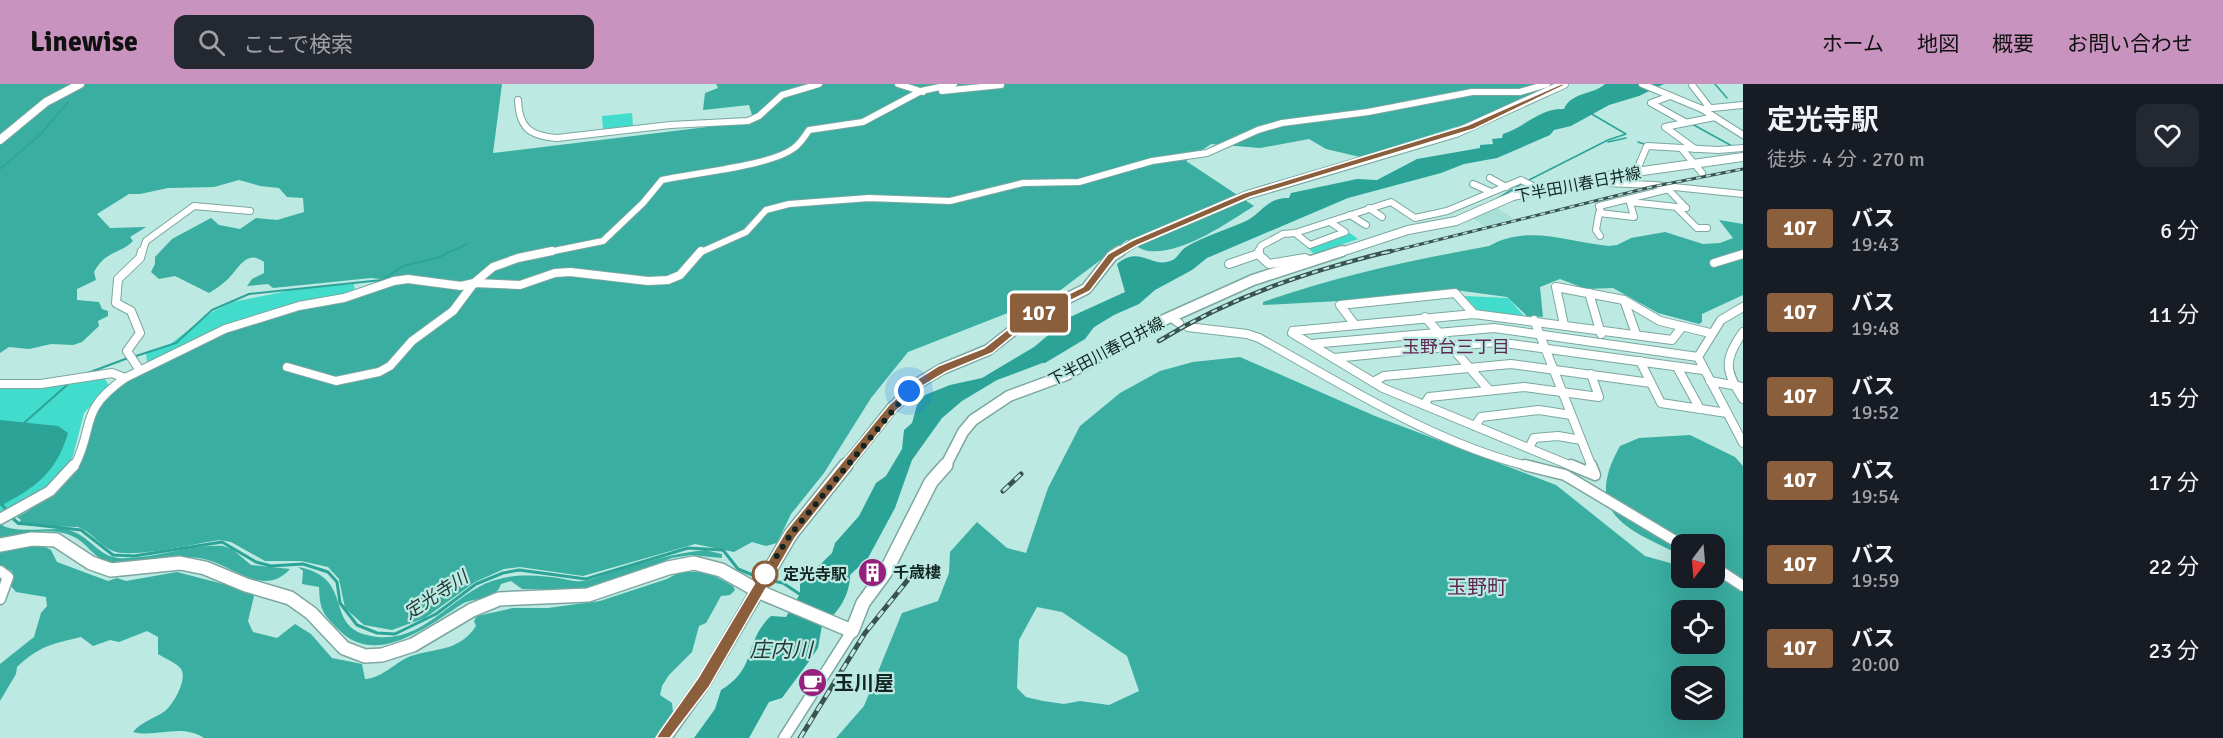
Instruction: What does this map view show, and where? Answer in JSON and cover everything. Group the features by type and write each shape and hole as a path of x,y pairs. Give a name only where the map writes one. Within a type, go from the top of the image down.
{"main road":[{"path":"0,140 46,102 80,84"},
{"path":"664,738 704,682 791,534 902,398 942,369 998,344 1030,317 1086,289 1120,250 1247,195 1471,127 1564,84"},
{"name":"下半田川春日井線","path":"852,631 863,603 885,573 931,482 946,466 963,432 973,420 1009,396 1066,375 1088,360 1174,320 1241,284 1311,261 1408,230 1455,221 1503,199 1576,182 1743,157"},
{"path":"0,545 40,538 61,542 83,560 105,568 125,570 189,564 212,570 242,584 273,592 301,604 314,613 338,644 348,651 367,656 402,650 489,602 529,596 587,595 621,587 686,564 707,564 761,586 852,631"}],"street":[{"path":"518,100 518,122 523,128 536,135 557,138 670,125 748,121 759,116 782,94 819,84"},
{"path":"897,84 921,91 1001,85"},
{"path":"287,367 336,381 379,372 390,366 412,341 453,311 474,283 501,263 603,241 665,178 727,170 782,154 795,148 809,130 863,122 921,91 954,84"},
{"path":"0,519 18,510 66,478 80,455 86,424 94,406 125,378 139,369 246,322 299,306 344,298 394,281 408,279 461,286 474,283 520,285 546,276 570,272 648,281 668,280 680,274 701,251 746,232 766,210 789,204 869,198 950,201 1023,183 1079,182 1152,161 1207,153 1232,144 1258,130 1282,123 1377,110 1472,92 1520,92 1547,84"},
{"path":"1642,84 1702,109 1743,135"},
{"path":"1692,85 1709,107"},
{"path":"1670,96 1651,103 1685,122"},
{"path":"1702,109 1740,106 1743,112"},
{"path":"1696,149 1665,127 1716,117"},
{"path":"1631,183 1647,146 1696,149 1743,148"},
{"path":"1681,148 1702,173"},
{"path":"1490,178 1506,187"},
{"path":"1258,254 1261,246 1283,234 1294,233 1391,202 1415,218 1447,212 1521,180 1541,190"},
{"path":"1576,182 1631,183 1743,194"},
{"path":"1473,184 1491,192"},
{"path":"1600,236 1596,230 1601,212 1599,206 1671,188"},
{"path":"1630,200 1686,208 1671,188"},
{"path":"1601,212 1635,217 1630,200"},
{"path":"139,369 128,348 140,333 131,311 116,303 117,282 140,258 146,241 194,206 216,210 233,208 250,211"},
{"path":"1369,208 1382,217"},
{"path":"1677,208 1697,228 1707,228"},
{"path":"1350,215 1366,225"},
{"path":"1294,233 1310,244 1345,232 1330,222"},
{"path":"1258,254 1269,264 1305,258 1311,261"},
{"path":"1229,264 1258,254"},
{"path":"1714,263 1743,254"},
{"path":"1564,325 1556,287 1624,300 1660,321 1710,333"},
{"path":"1355,325 1340,305 1455,293 1474,314"},
{"path":"1589,293 1604,342"},
{"path":"1624,300 1636,334"},
{"path":"1743,307 1725,316 1710,333 1698,357 1743,443"},
{"path":"1534,320 1595,475 1373,382 1292,333 1293,331 1425,317 1474,314 1534,320 1672,340 1682,327"},
{"path":"1425,317 1489,390"},
{"path":"1188,327 1199,331 1231,331 1259,338 1391,411 1470,448 1500,459 1565,475 1671,538"},
{"path":"1310,344 1481,328 1540,333 1698,357"},
{"path":"1743,332 1739,344 1728,352 1725,362 1726,370 1739,386 1743,399"},
{"path":"1333,358 1496,342 1703,370"},
{"path":"1640,362 1661,403 1727,413"},
{"path":"1373,382 1384,376 1468,366 1511,364 1651,383"},
{"path":"1677,367 1700,409"},
{"path":"0,384 41,384 112,374 125,378"},
{"path":"1424,405 1429,397 1524,387 1599,397 1591,374"},
{"path":"1710,381 1739,386"},
{"path":"1475,426 1481,417 1539,410 1571,415"},
{"path":"1529,448 1534,438 1558,436 1581,440"},
{"path":"0,571 8,577 0,599"},
{"path":"1725,574 1743,586"},
{"path":"784,738 792,729 852,631"}],"shaded area":[{"path":"1494,206 1514,219 1485,226 1472,218"}],"green space":[{"path":"0,84 502,84 493,153 748,122 752,115 749,105 703,110 705,93 718,88 716,84 1548,84 1545,89 1485,118 1360,157 1326,149 1309,139 1260,148 1211,144 1186,161 1254,206 1204,236 1175,248 1148,251 1127,240 1054,295 908,352 871,398 824,473 791,514 777,543 766,546 752,542 734,552 695,544 583,576 520,567 504,569 475,582 425,618 392,630 364,625 345,608 339,579 328,567 301,561 265,561 231,542 220,540 149,552 122,553 113,551 78,527 17,525 21,520 17,517 28,511 70,477 83,456 89,427 99,404 120,384 221,334 299,308 346,302 390,286 391,280 371,278 273,288 268,284 247,286 252,279 264,273 264,262 253,258 244,261 227,280 209,293 175,276 159,279 151,272 155,264 155,257 172,239 211,218 219,225 240,229 256,218 277,220 304,212 303,198 287,197 279,188 239,180 214,187 168,188 129,194 97,214 110,228 146,227 130,237 133,241 128,245 103,260 94,272 96,280 77,289 77,300 99,302 102,309 108,311 108,316 98,321 99,326 82,342 73,345 51,344 29,349 9,347 0,353"},
{"path":"632,113 633,126 603,129 602,116"},
{"path":"1719,220 1743,224 1743,295 1702,314 1702,322 1699,324 1658,313 1613,288 1586,289 1560,279 1540,287 1543,317 1527,316 1507,297 1455,290 1375,299 1263,305 1263,302 1347,277 1489,246 1518,236 1548,236 1609,246 1631,238 1665,232 1703,244 1720,243 1733,238"},
{"path":"1350,233 1358,239 1314,254 1308,248"},
{"path":"354,284 355,293 241,321 147,363 146,353 169,345 212,312 233,302 302,288"},
{"path":"1464,296 1508,298 1525,317 1480,313"},
{"path":"1240,357 1375,416 1556,485 1645,556 1671,563 1671,588 1725,588 1725,579 1743,584 1743,738 836,738 864,706 902,613 938,601 949,573 950,552 977,522 1007,548 1026,553 1048,488 1080,426 1120,393 1160,371 1193,362","holes":["1037,607 1062,612 1127,656 1139,691 1109,705 1080,701 1064,704 1026,697 1017,688 1019,640"]},
{"path":"104,378 109,385 84,413 73,456 67,468 48,487 0,515 0,388 47,387"},
{"path":"1690,435 1735,457 1743,466 1743,581 1725,573 1725,534 1671,534 1671,550 1643,537 1616,516 1608,504 1606,488 1609,469 1620,446 1639,438"},
{"path":"0,523 19,529 71,531 79,534 104,553 118,558 144,557 197,547 223,546 232,549 251,565 290,569 271,581 260,581 208,560 196,558 112,563 100,558 83,543 64,533 43,531 0,539"},
{"path":"41,545 51,550 57,562 108,581 117,578 126,581 177,572 246,590 254,596 248,621 253,632 277,638 295,624 311,634 332,658 362,664 365,679 378,676 411,656 446,648 462,641 476,626 474,621 477,616 513,608 548,608 600,601 667,579 682,571 709,573 733,586 735,590 730,595 721,596 706,623 699,626 692,652 669,675 662,686 660,695 672,703 673,712 655,738 204,738 177,731 133,732 140,725 168,708 179,692 183,679 183,673 179,667 158,654 158,637 147,631 119,642 110,640 93,646 81,637 39,650 17,667 16,674 0,701 0,664 34,637 41,613 47,606 46,597 16,592 10,585 12,571 0,567 0,550"},
{"path":"705,550 722,554 722,558 691,555 672,558 593,589 522,589 511,581 501,584 490,596 462,604 434,623 402,640 369,645 354,641 339,630 323,611 319,587 302,584 303,571 298,567 316,572 327,580 334,590 346,622 354,630 367,635 386,637 403,635 419,628 476,588 501,578 537,576 582,581 660,558"}],"water":[{"name":"庄内川","path":"1605,84 1664,84 1639,96 1609,105 1571,126 1554,130 1550,135 1497,158 1464,164 1441,173 1348,198 1207,258 1192,270 1155,290 1139,304 1114,315 1063,346 1045,362 997,380 962,401 942,418 912,460 895,508 868,558 850,575 848,590 842,603 822,625 818,648 782,698 769,702 749,738 694,738 715,709 721,690 733,682 746,664 762,626 771,616 786,617 800,594 800,584 832,553 835,543 859,516 876,483 886,476 902,449 904,430 912,423 917,405 925,395 950,385 982,378 1034,347 1070,317 1125,292 1117,264 1125,258 1132,256 1159,262 1173,260 1186,247 1246,221 1275,200 1289,198 1291,193 1357,179 1377,180 1417,159 1493,144 1492,139 1502,138 1503,134 1539,115 1564,109 1572,99"},
{"path":"0,420 58,426 68,433 58,458 43,477 24,492 0,506"}],"waterway":[{"path":"1715,84 1727,98"},
{"name":"定光寺川","path":"0,169 42,133 68,102"},
{"path":"1527,181 1608,140 1626,134 1590,113"},
{"path":"1692,124 1732,146"},
{"path":"1608,142 1626,138"},
{"path":"1638,142 1647,145"},
{"path":"1495,200 1523,183"},
{"path":"448,253 469,243"},
{"path":"133,357 176,343 212,310 249,294 382,280 403,266 437,258 451,251"},
{"name":"庄内川","path":"1041,360 1081,336 1092,323"},
{"path":"85,374 128,358"},
{"path":"24,423 67,385"},
{"name":"定光寺川","path":"0,502 7,511"},
{"name":"定光寺川","path":"10,516 18,523 81,530 113,555 134,556 222,542 256,562 271,566 303,564 328,572 337,582 340,603 357,625 377,633 395,634 436,614 476,584 503,573 519,570 586,579 688,548 723,550 738,569 760,578"},
{"name":"定光寺川","path":"768,580 783,583 801,595"}],"railway":[{"path":"1385,253 1651,187 1743,169"},
{"path":"1159,341 1243,298 1301,276 1391,251"},
{"path":"1003,491 1021,474"},
{"path":"800,738 865,633 919,566"}],"bus line":[{"name":"107","path":"664,738 704,682 765,574 791,534 892,408 920,382 942,369 988,350 1030,317 1076,296 1099,275 1112,256 1134,243 1247,195 1456,133 1564,84"}],"place":[{"name":"千歳樓","path":"872,572"},
{"name":"定光寺駅","path":"765,574"},
{"name":"玉川屋","path":"813,683"}],"district":[{"name":"玉野台三丁目","path":"1456,347"},
{"name":"玉野町","path":"1477,587"}],"route":[{"path":"765,574 791,534 892,408 909,391"}]}
